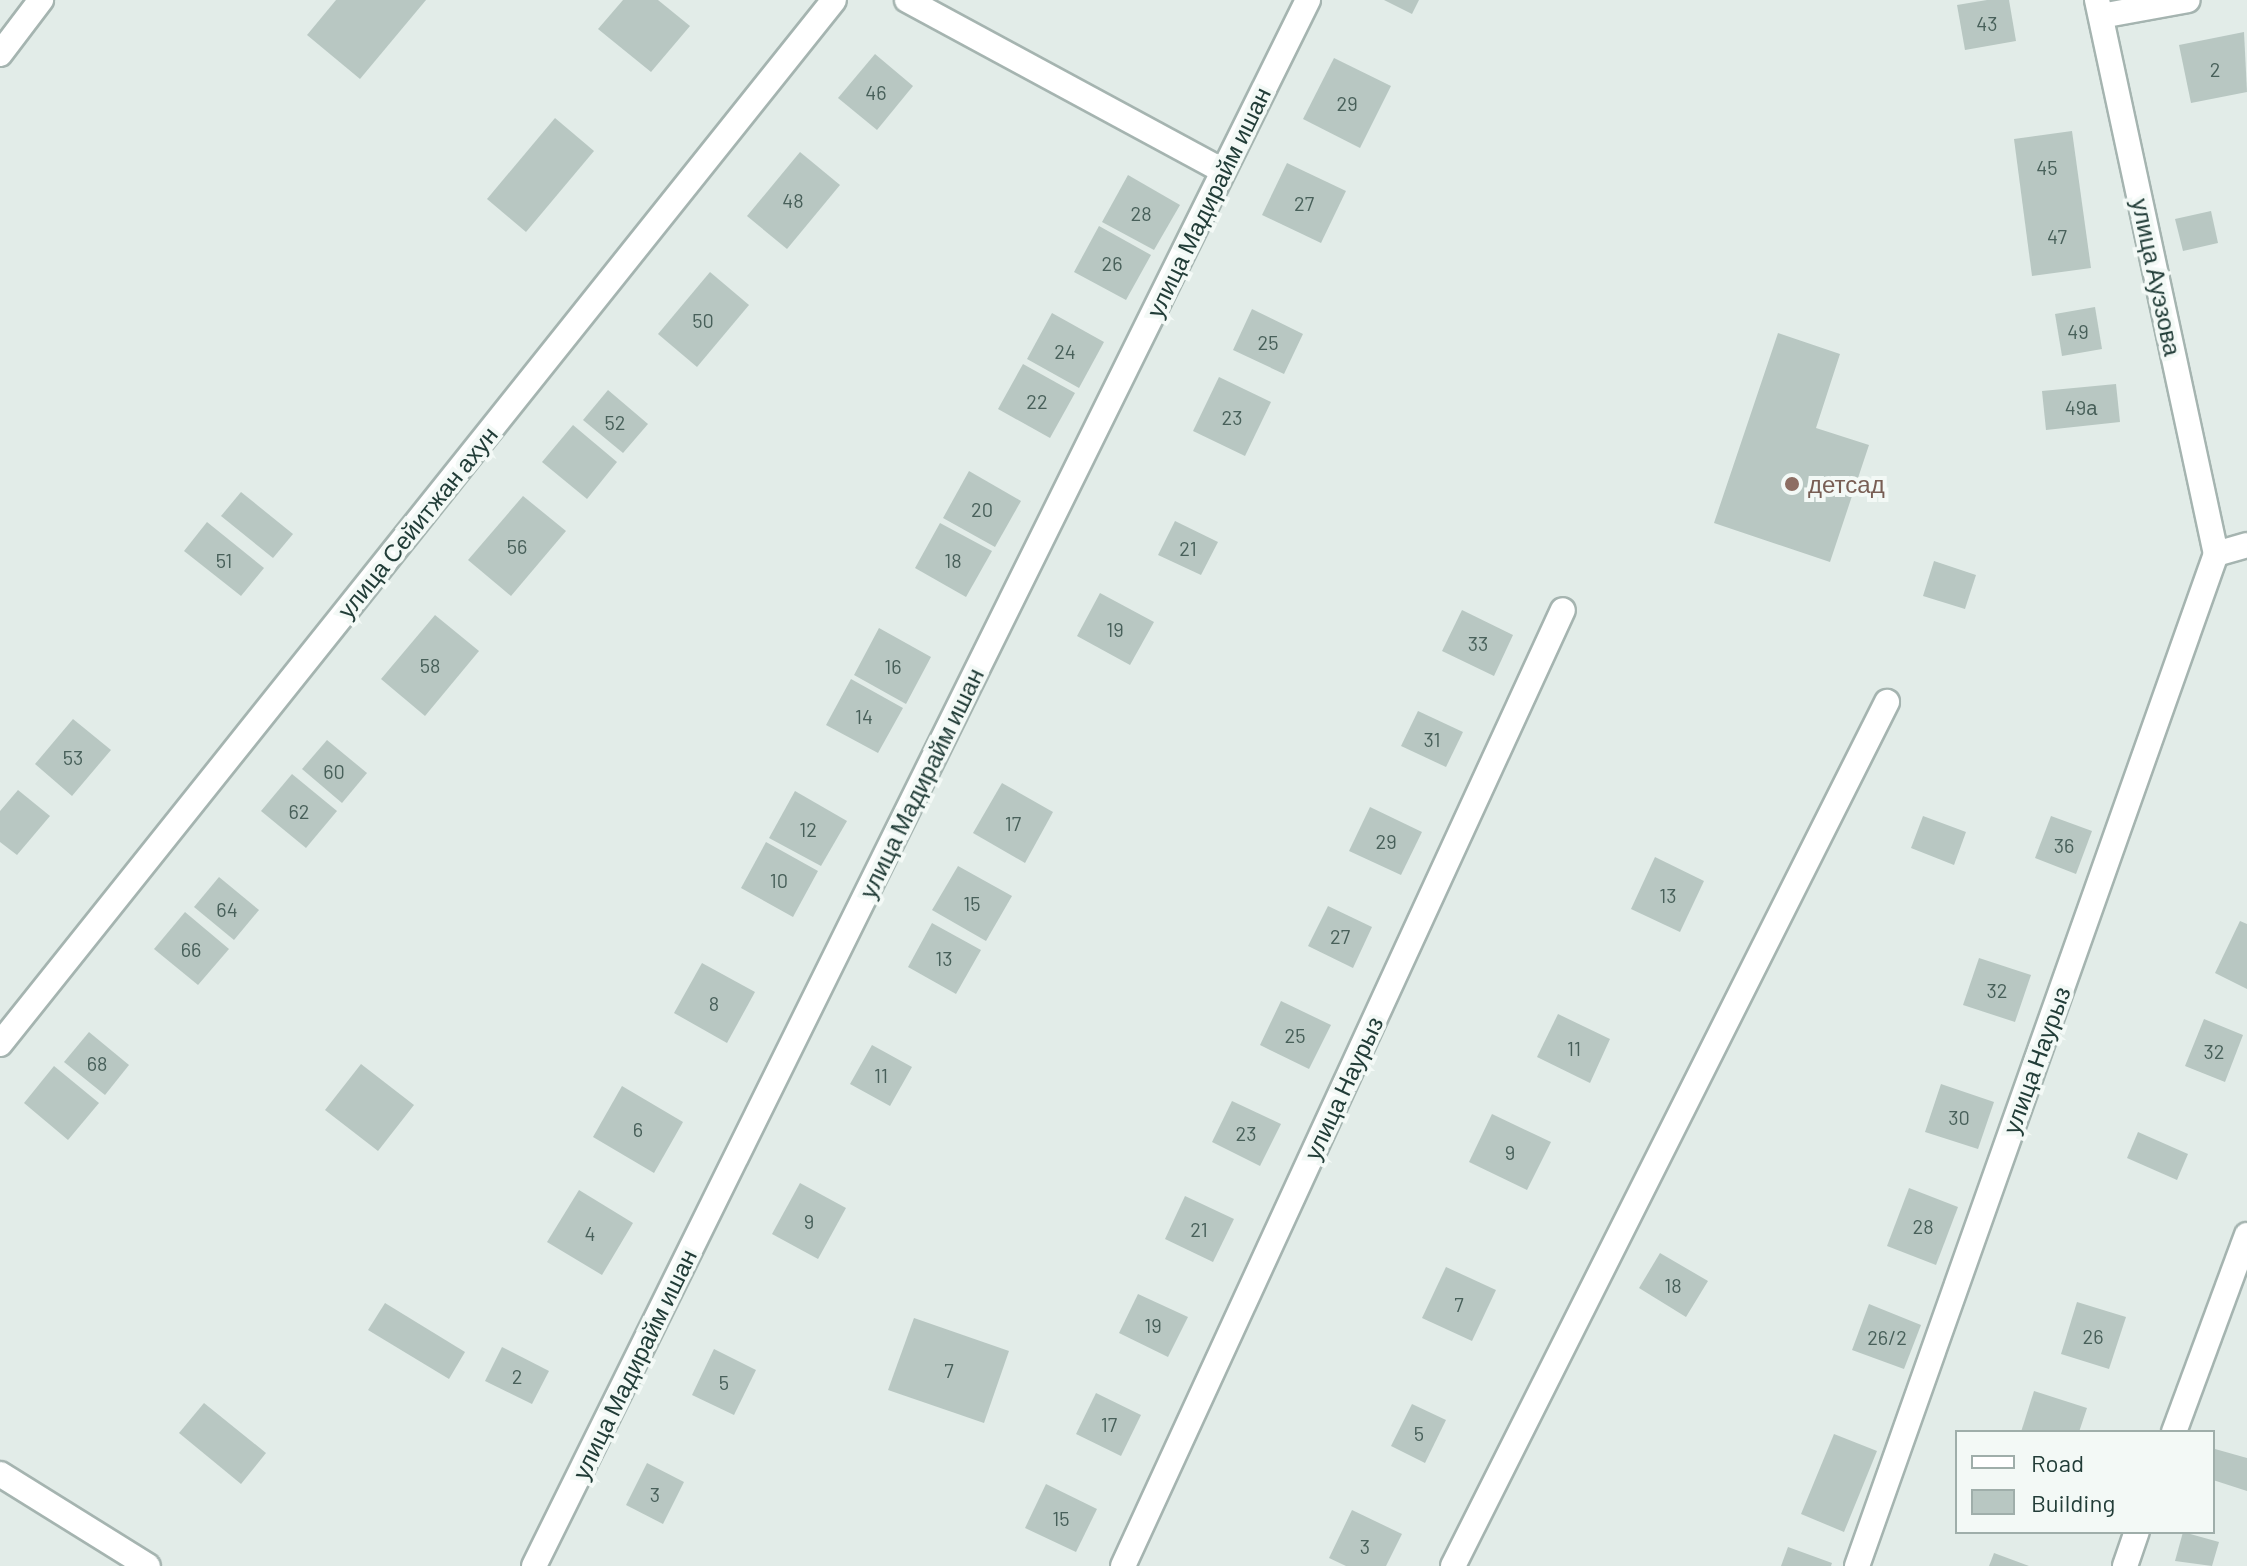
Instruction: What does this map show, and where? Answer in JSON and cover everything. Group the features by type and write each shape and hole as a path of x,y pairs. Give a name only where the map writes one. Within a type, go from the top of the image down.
{"street":[{"path":"0,54 41,0"},
{"name":"улица Сейитжан ахун","path":"0,1044 834,0"},
{"path":"907,0 1223,171"},
{"name":"улица Мадирайм ишан","path":"534,1566 1308,0"},
{"path":"2099,8 2188,0"},
{"name":"улица Ауэзова","path":"2099,8 2216,554"},
{"path":"2216,554 2247,545"},
{"name":"улица Наурыз","path":"1857,1566 2216,554"},
{"name":"улица Наурыз","path":"1123,1566 1563,610"},
{"path":"1453,1566 1887,702"},
{"path":"2175,1430 2247,1235"},
{"path":"0,1474 148,1566"},
{"path":"2125,1566 2136,1534"}],"building":[{"path":"336,0 426,0 360,79 307,35"},
{"path":"623,0 658,0 690,26 651,72 598,29"},
{"path":"1384,0 1419,0 1412,14"},
{"path":"2009,0 2016,41 1965,50 1957,5"},
{"path":"2244,32 2247,92 2191,103 2179,45"},
{"path":"875,54 913,86 877,130 838,98"},
{"path":"1334,58 1391,86 1360,148 1303,119"},
{"path":"555,118 594,151 526,232 487,199"},
{"path":"2072,131 2091,268 2032,276 2014,139"},
{"path":"800,152 840,185 787,249 747,216"},
{"path":"1287,163 1346,191 1321,243 1262,215"},
{"path":"1128,175 1180,205 1154,250 1102,222"},
{"path":"2211,211 2218,243 2183,251 2175,219"},
{"path":"1099,226 1151,255 1126,300 1074,272"},
{"path":"710,272 749,305 697,367 658,334"},
{"path":"2095,307 2102,349 2062,356 2055,314"},
{"path":"1252,309 1303,334 1284,374 1233,350"},
{"path":"1052,313 1104,342 1079,388 1027,359"},
{"name":"детсад","path":"1778,333 1840,354 1816,428 1869,445 1830,562 1714,523"},
{"path":"1023,364 1075,393 1050,438 998,409"},
{"path":"1219,377 1271,402 1245,456 1193,431"},
{"path":"2116,384 2120,422 2046,430 2042,391"},
{"path":"608,390 648,424 623,453 583,420"},
{"path":"573,425 617,462 587,499 542,462"},
{"path":"969,471 1021,501 995,547 943,518"},
{"path":"241,492 293,534 273,558 221,516"},
{"path":"523,496 566,531 511,596 468,560"},
{"path":"1175,521 1218,542 1201,575 1158,555"},
{"path":"207,522 264,568 241,596 184,551"},
{"path":"940,523 992,551 966,597 915,568"},
{"path":"1934,561 1976,575 1965,609 1923,596"},
{"path":"1100,593 1154,622 1130,665 1077,636"},
{"path":"1462,610 1513,635 1494,676 1442,651"},
{"path":"435,615 479,651 425,716 381,679"},
{"path":"879,628 931,657 906,704 854,675"},
{"path":"851,679 903,708 878,753 826,725"},
{"path":"1418,711 1463,732 1446,767 1401,746"},
{"path":"73,719 111,750 72,796 35,764"},
{"path":"327,740 367,773 342,803 302,769"},
{"path":"292,774 337,811 306,848 261,811"},
{"path":"1002,783 1053,812 1025,863 973,833"},
{"path":"18,790 50,816 17,855 0,842 0,811"},
{"path":"795,791 847,821 821,866 769,838"},
{"path":"1370,807 1422,832 1401,875 1349,851"},
{"path":"1923,816 1966,832 1954,865 1911,848"},
{"path":"2051,816 2092,831 2076,874 2035,858"},
{"path":"766,842 818,871 793,917 741,888"},
{"path":"1655,857 1704,881 1680,932 1631,909"},
{"path":"958,866 1012,896 986,941 932,910"},
{"path":"219,877 259,910 234,940 194,907"},
{"path":"1328,906 1372,927 1353,968 1308,946"},
{"path":"185,912 229,949 198,985 154,949"},
{"path":"2240,921 2247,924 2247,989 2215,973"},
{"path":"932,923 981,950 956,994 908,967"},
{"path":"1979,958 2031,975 2015,1022 1963,1005"},
{"path":"702,963 755,992 727,1043 674,1013"},
{"path":"1281,1001 1331,1025 1309,1069 1260,1045"},
{"path":"1558,1014 1610,1039 1590,1083 1537,1057"},
{"path":"2204,1019 2243,1035 2225,1082 2185,1066"},
{"path":"89,1032 129,1065 105,1095 64,1062"},
{"path":"872,1045 912,1067 890,1106 850,1084"},
{"path":"361,1064 414,1105 378,1151 325,1110"},
{"path":"54,1066 99,1103 68,1140 24,1103"},
{"path":"1941,1084 1994,1102 1978,1149 1925,1132"},
{"path":"622,1086 683,1122 654,1173 593,1137"},
{"path":"1232,1101 1281,1124 1260,1166 1212,1142"},
{"path":"1492,1114 1551,1142 1527,1190 1469,1162"},
{"path":"2138,1132 2188,1154 2177,1180 2127,1158"},
{"path":"800,1183 846,1208 818,1259 772,1234"},
{"path":"1909,1188 1958,1207 1936,1265 1887,1246"},
{"path":"579,1190 633,1223 602,1275 547,1242"},
{"path":"1185,1196 1234,1219 1213,1262 1165,1239"},
{"path":"1660,1253 1708,1281 1686,1317 1639,1288"},
{"path":"1446,1267 1496,1290 1472,1341 1422,1318"},
{"path":"1138,1294 1188,1317 1168,1357 1119,1333"},
{"path":"2077,1302 2126,1317 2109,1369 2061,1354"},
{"path":"385,1303 465,1352 449,1379 368,1330"},
{"path":"1869,1304 1921,1325 1904,1369 1852,1350"},
{"path":"914,1318 1009,1351 984,1423 888,1390"},
{"path":"502,1347 549,1371 532,1404 485,1381"},
{"path":"714,1349 756,1370 734,1415 692,1395"},
{"path":"2034,1391 2087,1408 2080,1430 2022,1430"},
{"path":"1096,1393 1141,1415 1121,1456 1076,1434"},
{"path":"204,1403 266,1453 241,1484 179,1433"},
{"path":"1412,1404 1446,1420 1425,1463 1391,1446"},
{"path":"1834,1434 1877,1451 1844,1532 1801,1514"},
{"path":"2215,1449 2247,1458 2247,1491 2215,1481"},
{"path":"647,1463 684,1482 663,1524 626,1505"},
{"path":"1046,1484 1097,1509 1076,1552 1025,1528"},
{"path":"1352,1510 1402,1534 1386,1566 1346,1566 1329,1558"},
{"path":"2182,1534 2219,1542 2212,1566 2175,1561"},
{"path":"1788,1547 1832,1563 1831,1566 1781,1566"},
{"path":"1994,1553 2029,1566 1989,1566"}],"place":[{"name":"детсад","path":"1792,484"}]}
